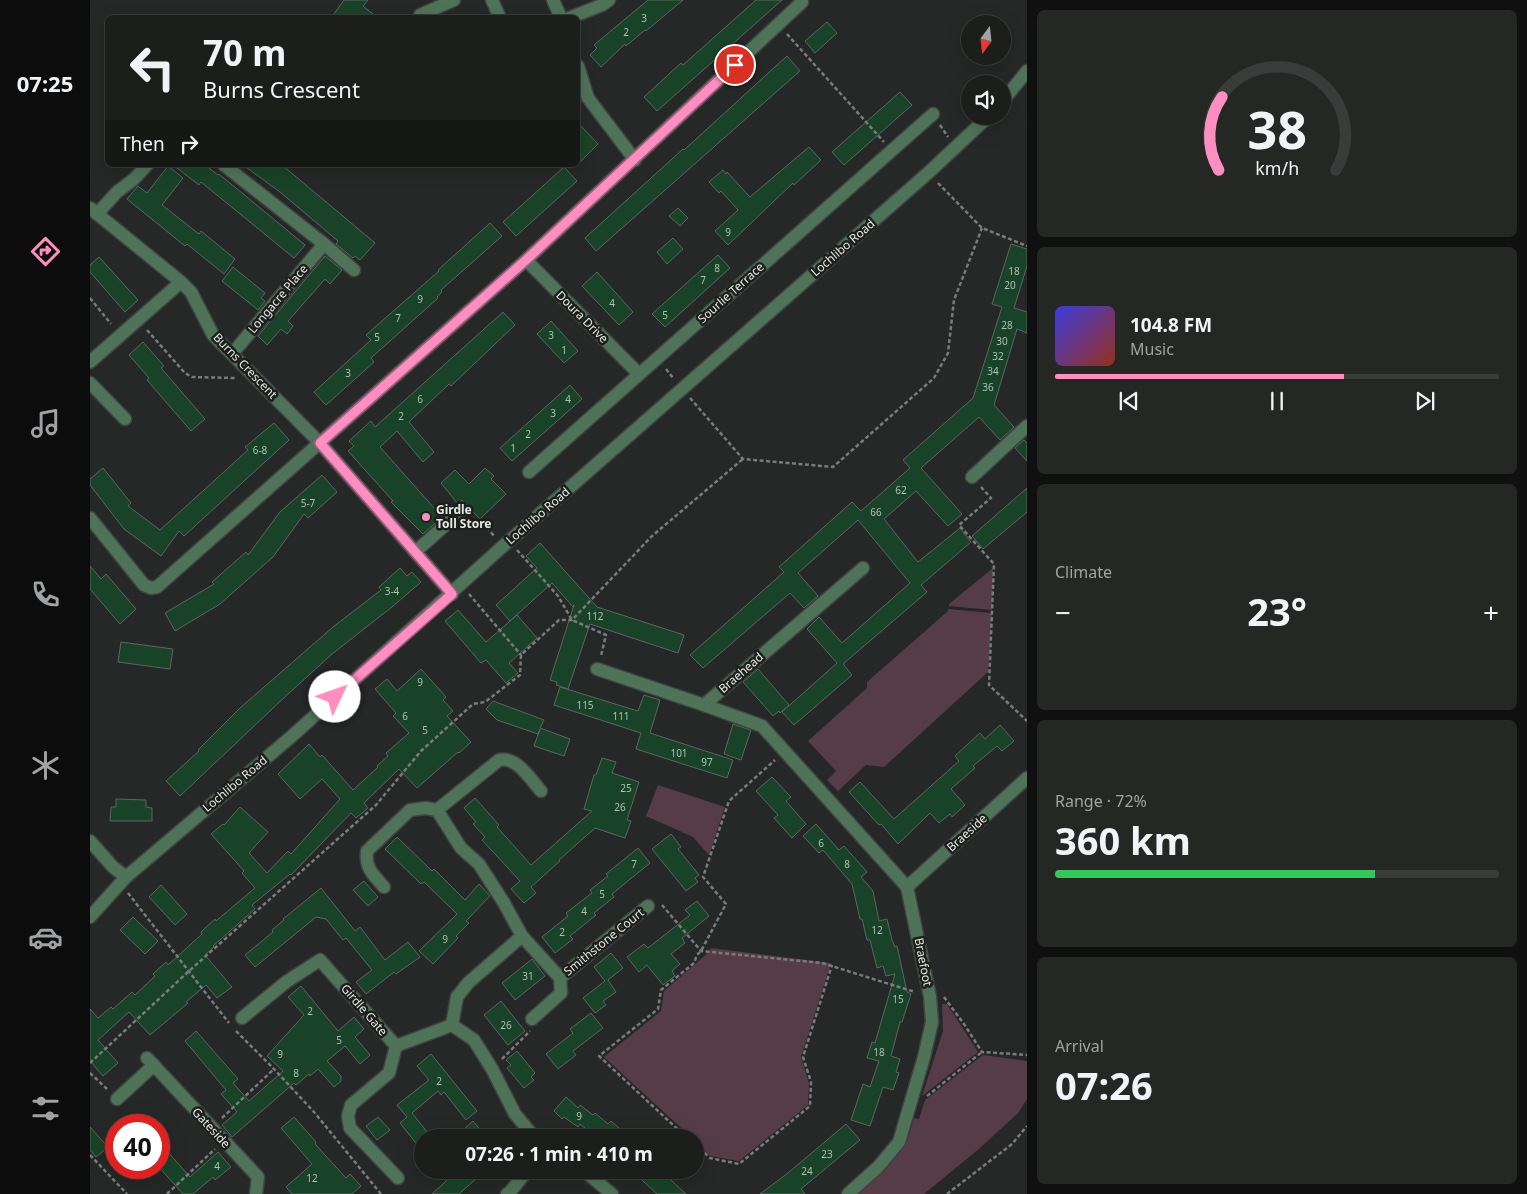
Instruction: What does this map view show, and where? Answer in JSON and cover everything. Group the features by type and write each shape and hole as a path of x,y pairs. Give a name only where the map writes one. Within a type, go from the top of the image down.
{"street":[{"path":"420,15 454,0"},
{"path":"492,0 499,15"},
{"path":"553,0 560,15"},
{"path":"577,15 602,6 609,0"},
{"path":"90,518 144,585 151,588 157,587 526,260 802,2"},
{"path":"1011,91 1027,71"},
{"path":"580,72 588,98 635,160"},
{"name":"Sourlie Terrace","path":"529,472 932,114"},
{"name":"Lochlibo Road","path":"90,917 124,880 292,736 457,590 506,544 928,173 979,125"},
{"path":"94,211 134,179 145,167"},
{"path":"227,167 354,270"},
{"name":"Burns Crescent","path":"94,211 192,292 213,335 320,443 415,552 457,590"},
{"name":"Longacre Place","path":"232,354 324,244"},
{"name":"Doura Drive","path":"526,260 639,374"},
{"path":"90,362 181,282"},
{"path":"90,383 125,419"},
{"path":"972,477 1027,426"},
{"path":"415,552 459,514"},
{"name":"Braehead","path":"704,705 863,568"},
{"path":"597,669 762,726 907,887"},
{"path":"384,887 367,868 366,851 410,810 426,808 437,810 499,760 506,758 514,762 541,791"},
{"name":"Braeside","path":"907,887 1027,778"},
{"name":"Smithstone Court","path":"437,810 461,848 479,864 522,936 560,978 561,992 532,1019"},
{"path":"90,841 124,880"},
{"name":"Braefoot","path":"848,1194 878,1167 899,1142 932,1022 930,997 907,887"},
{"name":"Smithstone Court","path":"560,978 648,906"},
{"path":"522,936 468,983 457,997 452,1025 474,1040 492,1069 515,1114 528,1129"},
{"name":"Girdle Gate","path":"242,1018 286,982 320,960 396,1046 452,1025"},
{"path":"396,1046 389,1073 351,1105 348,1116 350,1128 398,1178"},
{"name":"Gateside","path":"117,1099 150,1061 258,1177 256,1194"},
{"path":"507,1194 521,1179"},
{"path":"594,1179 612,1194"}],"path":[{"path":"777,24 891,150"},
{"path":"932,114 955,148"},
{"path":"928,173 982,228 1027,246"},
{"path":"657,358 743,459 833,468 934,378 948,353 954,300 982,228"},
{"path":"90,298 111,324"},
{"path":"138,320 185,373 192,377 255,377"},
{"path":"572,620 652,536 743,459"},
{"path":"972,477 991,498 959,525 994,564 989,685 1027,721"},
{"path":"459,514 488,529 506,544 558,596 572,620"},
{"path":"457,590 521,655"},
{"path":"90,1063 189,971 376,805 422,751 472,704 485,702 520,675 521,655 559,620 572,620 606,635 597,669"},
{"path":"678,1129 599,1056 658,1009 661,990 694,963 726,904 703,877 729,801 785,752"},
{"path":"124,880 231,1026 314,1112 381,1194"},
{"path":"648,906 663,905 701,951 832,966 930,997 943,996 982,1052"},
{"path":"704,1152 710,1158 739,1164 810,1106 811,1082 803,1057 832,966"},
{"path":"492,1069 530,1030 532,1019"},
{"path":"911,1104 922,1100 982,1052 1027,1055"},
{"path":"211,1127 230,1112 274,1069"},
{"path":"90,1073 117,1099"},
{"path":"947,1194 1012,1144 1027,1126"},
{"path":"167,1194 224,1141"},
{"path":"90,1156 127,1194"}],"shaded area":[{"path":"993,568 992,610 949,606 949,604"},
{"path":"948,609 992,613 988,672 884,767 866,765 838,791 827,780 836,771 808,741 867,688 867,682 947,612"},
{"path":"658,785 725,807 709,855 693,837 646,816"},
{"path":"711,948 831,963 801,1057 809,1084 808,1105 739,1161 710,1156 704,1150 704,1129 682,1129 604,1057 661,1011 664,991 709,952"},
{"path":"942,1004 947,1004 978,1052 922,1096 943,1031"},
{"path":"983,1055 1027,1061 1027,1099 1019,1112 980,1148 924,1194 852,1194 892,1160 907,1141 914,1118 919,1119 925,1100"}],"building":[{"path":"344,0 368,0 363,6 374,15 333,15"},
{"path":"648,0 683,0 646,31 626,46 625,44 601,67 590,55 597,48 594,45"},
{"path":"756,0 782,0 657,111 644,97"},
{"path":"827,22 837,33 815,53 805,41"},
{"path":"787,56 800,71 596,251 585,238"},
{"path":"900,92 912,105 844,165 832,152"},
{"path":"580,125 598,144 580,162"},
{"path":"809,147 821,160 794,185 793,183 728,245 715,231 738,210 721,191 719,193 709,182 723,170 750,197"},
{"path":"167,167 183,178 162,205 199,234 201,231 235,259 224,274 187,244 185,246 127,199 138,186 147,193"},
{"path":"176,167 208,167 219,174 305,245 294,258 201,182 199,185"},
{"path":"246,167 284,167 375,243 360,260 355,256 353,258 336,244 338,241 280,192"},
{"path":"564,167 577,181 516,236 503,222"},
{"path":"678,208 688,218 680,226 669,216"},
{"path":"490,223 502,236 441,290 442,292 438,298 371,358 374,362 326,405 314,392 371,340 366,335"},
{"path":"673,238 683,249 667,264 657,252"},
{"path":"1011,244 1027,249 1027,266 1014,308 1027,312 1027,333 1017,329 994,405 1014,427 1000,440 979,417 921,468 962,514 948,526 916,491 884,519 918,562 960,528 971,542 921,585 927,592 843,664 852,675 794,725 782,712 837,663 807,629 819,617 842,643 910,583 858,520 798,573 818,596 804,608 790,593 703,668 690,655 784,572 779,567 852,502 861,511 910,468 903,460 973,398 1002,307 992,304"},
{"path":"718,255 730,268 665,327 652,314"},
{"path":"325,256 342,270 330,284 325,279 288,321 293,326 287,334 281,329 267,345 258,336"},
{"path":"99,257 138,300 125,312 90,272 90,265"},
{"path":"233,267 265,293 261,298 265,301 258,310 222,281"},
{"path":"597,272 633,312 619,325 582,286"},
{"path":"503,312 515,325 451,386 449,384 409,422 434,452 423,462 397,431 380,447 442,517 423,534 391,502 393,501 348,451 354,446 349,441 371,421 375,427"},
{"path":"551,321 578,351 564,363 537,334"},
{"path":"143,342 164,366 161,368 205,419 191,431 147,380 149,378 129,355"},
{"path":"570,385 582,399 512,461 500,448"},
{"path":"274,423 289,440 184,536 179,531 161,556 124,529 90,485 90,479 103,468 131,503 128,506 160,530 248,450 245,447"},
{"path":"1024,440 1027,443 1027,461 1015,448"},
{"path":"485,468 494,476 491,479 506,494 480,519 462,500 458,504 441,483 455,470 469,484"},
{"path":"322,475 337,492 308,518 304,514 273,557 220,604 175,631 165,613 214,584 212,582 246,552 248,555 280,512"},
{"path":"1027,488 1027,512 983,549 972,536"},
{"path":"540,543 597,607 684,635 678,653 590,624 568,689 556,685 557,682 550,680 574,605 573,607 552,583 510,621 496,605 537,568 526,556"},
{"path":"90,566 101,579 106,574 136,609 120,624 90,589"},
{"path":"400,568 407,576 412,572 421,582 332,654 180,796 166,781 199,751 240,708 333,627 381,590 379,587"},
{"path":"458,610 486,642 517,615 537,638 509,663 518,673 506,683 486,660 481,663 445,621"},
{"path":"121,642 173,649 170,669 118,662"},
{"path":"421,669 446,697 443,700 453,711 447,716 471,742 417,788 399,769 364,803 368,808 356,818 351,813 291,875 252,905 255,909 205,955 232,987 217,998 206,985 150,1035 129,1012 98,1040 118,1063 103,1076 90,1061 90,1009 98,1018 111,1007 113,1009 132,992 135,995 155,976 153,974 166,962 168,965 202,934 201,932 215,919 216,921 255,888 242,873 244,871 211,834 224,825 240,807 268,832 249,853 267,873 288,851 291,854 340,799 322,779 300,799 278,774 309,744 320,757 322,755 353,790 388,756 386,753 409,733 393,716 396,713 375,689 387,679 397,691"},
{"path":"758,669 789,705 773,716 743,682"},
{"path":"560,687 638,711 644,695 660,700 650,733 733,760 727,778 636,749 641,733 554,705"},
{"path":"493,701 544,720 540,728 570,739 564,756 534,746 540,729 538,734 497,720 486,709"},
{"path":"733,724 751,730 741,760 724,754"},
{"path":"1000,725 1014,741 1002,751 997,746 973,766 975,768 951,789 965,805 952,817 950,814 939,823 930,813 898,844 849,792 860,782 894,819 959,761 955,756 980,733 985,739"},
{"path":"602,758 616,762 612,773 639,782 627,820 631,821 625,838 595,828 531,887 536,893 524,903 511,889 520,881 482,840 485,837 473,824 476,822 464,808 475,798 499,825 497,827 531,865 592,811 584,809 594,775 596,775"},
{"path":"772,777 791,797 786,801 806,824 792,838 774,818 778,815 756,791"},
{"path":"116,799 146,800 146,807 152,808 152,821 110,821 111,807 116,807"},
{"path":"816,824 839,850 844,846 867,872 861,877 873,891 879,921 887,919 892,940 895,947 897,946 907,992 911,994 902,1022 900,1022 891,1056 900,1059 896,1072 899,1073 893,1090 883,1087 870,1126 851,1120 863,1084 870,1087 879,1061 867,1058 872,1042 875,1043 895,974 886,976 883,966 877,968 870,940 867,940 862,919 860,919 852,884 823,850 819,853 803,836"},
{"path":"671,834 681,847 678,849 699,875 695,878 698,882 686,891 652,849"},
{"path":"397,837 432,871 434,869 465,900 479,884 490,896 466,921 469,923 456,936 458,938 433,964 419,951 457,914 424,882 421,884 385,849"},
{"path":"638,848 650,863 612,894 614,897 594,913 596,915 570,936 573,939 555,953 542,937 568,916 566,913 592,893 590,890 608,876 606,874"},
{"path":"364,881 378,897 368,906 353,890"},
{"path":"161,885 187,914 175,925 149,897"},
{"path":"321,888 355,931 360,927 385,960 408,942 420,957 396,974 394,972 366,994 356,982 372,970 346,938 343,940 326,919 316,917 255,967 245,955 273,932 272,930 283,919"},
{"path":"697,901 709,916 682,938 685,943 671,954 680,964 672,971 675,976 663,985 647,965 639,972 627,957 644,944 648,948 690,915 685,910"},
{"path":"133,917 158,941 145,954 120,930"},
{"path":"611,953 623,968 608,980 616,992 603,1001 606,1005 595,1013 583,998 605,981 594,967"},
{"path":"532,959 545,976 515,1000 502,983"},
{"path":"301,986 338,1031 354,1017 364,1029 355,1037 370,1055 360,1064 345,1046 327,1061 341,1076 341,1081 334,1087 318,1069 296,1085 294,1083 232,1137 222,1125 237,1112 221,1094 226,1090 185,1041 196,1031 238,1079 233,1083 249,1101 283,1071 267,1056 304,1015 288,997"},
{"path":"501,1001 525,1031 508,1045 484,1015"},
{"path":"591,1013 603,1028 573,1051 576,1055 558,1069 546,1054 573,1033 570,1029"},
{"path":"517,1051 535,1073 531,1077 534,1080 524,1088 507,1068 511,1065 506,1060"},
{"path":"431,1054 477,1111 466,1120 444,1092 441,1095 438,1091 412,1113 425,1129 414,1129 414,1141 400,1123 407,1117 397,1105 429,1080 417,1066"},
{"path":"566,1097 578,1108 580,1105 593,1115 595,1113 608,1124 611,1121 620,1129 586,1129 580,1124 578,1127 564,1117 562,1119 554,1111"},
{"path":"294,1117 316,1142 315,1144 346,1178 350,1174 361,1186 352,1194 292,1194 286,1187 312,1164 281,1128"},
{"path":"378,1117 390,1130 377,1140 366,1126"},
{"path":"473,1121 480,1129 464,1129"},
{"path":"846,1124 860,1140 801,1189 805,1194 760,1194 788,1173"},
{"path":"90,1127 105,1144 105,1150 96,1157 90,1150"},
{"path":"218,1152 231,1167 215,1180 213,1177 193,1194 183,1194 170,1179 170,1154 190,1177"},
{"path":"448,1179 476,1179 459,1194 432,1194"},
{"path":"641,1179 670,1179 686,1194 657,1194"}],"place":[{"name":"Girdle Toll Store","path":"426,517"}],"route":[{"path":"335,697 452,594 320,443 526,260 735,65"}]}
